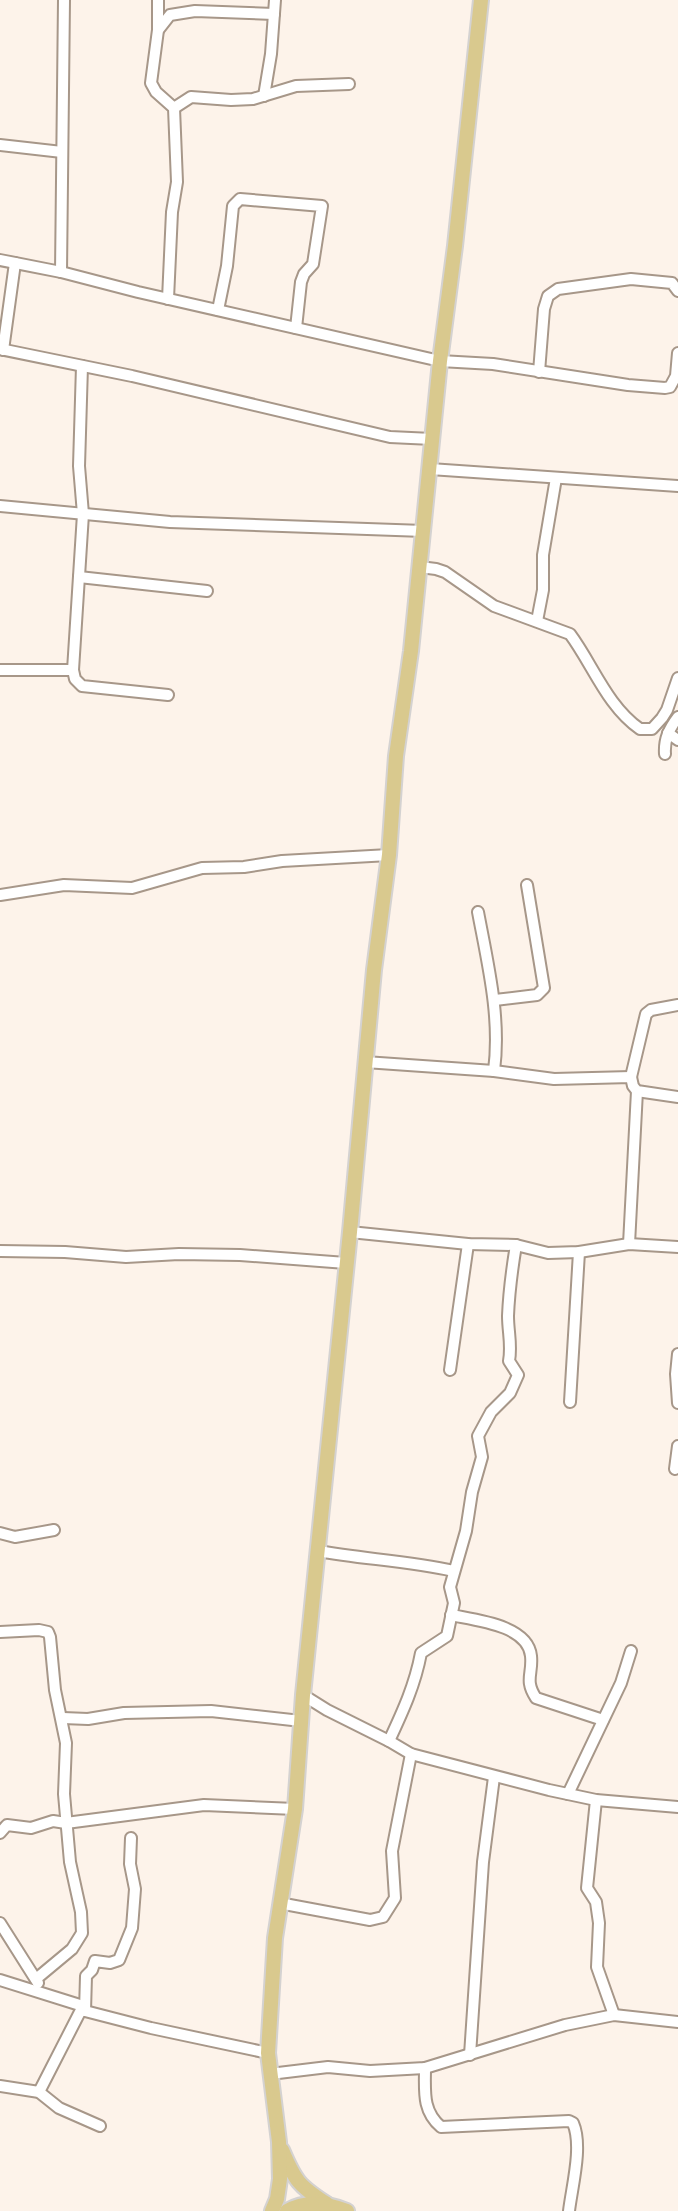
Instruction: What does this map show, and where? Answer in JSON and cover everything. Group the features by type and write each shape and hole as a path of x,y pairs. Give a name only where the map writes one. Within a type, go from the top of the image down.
{"main road":[{"path":"272,2211 279,2187 279,2142 268,2053 275,1938 295,1809 303,1695 374,970 389,855 396,756 420,567 481,0"},
{"path":"279,2142 296,2180 327,2204 347,2211"},
{"path":"287,2211 310,2204 327,2204"}],"street":[{"path":"61,272 64,0"},
{"path":"158,0 158,30 151,83 156,92 174,108 177,182 172,212 168,299"},
{"path":"264,96 275,0"},
{"path":"158,30 170,15 195,11 274,14"},
{"path":"174,108 191,97 253,99 307,84 349,84"},
{"path":"0,145 62,152"},
{"path":"218,310 227,266 233,206 240,199 322,206 313,264 301,282 296,328"},
{"path":"0,260 440,361 493,364 654,388 674,388 678,353"},
{"path":"15,263 2,349 390,437 432,439"},
{"path":"539,372 544,309 548,296 558,289 631,279 672,283 678,291"},
{"path":"82,366 79,466 83,514 73,670 75,679 82,686 168,695"},
{"path":"430,469 678,486"},
{"path":"537,621 543,590 543,555 556,478"},
{"path":"0,506 170,522 424,531"},
{"path":"420,567 445,572 494,606 570,634 621,712 640,729 652,729 662,718 678,678"},
{"path":"79,577 207,591"},
{"path":"0,670 73,670"},
{"path":"665,754 665,741 678,717"},
{"path":"668,733 678,740"},
{"path":"0,895 64,885 132,888 202,868 389,855"},
{"path":"495,1000 537,995 544,988 527,885"},
{"path":"478,912 495,1000 494,1071"},
{"path":"629,1244 637,1091 631,1077 646,1014 651,1010 678,1005"},
{"path":"365,1062 494,1071 554,1079 631,1077"},
{"path":"637,1091 678,1097"},
{"path":"350,1232 468,1244 516,1245 548,1253 579,1252 629,1244 678,1247"},
{"path":"450,1370 468,1244"},
{"path":"389,1741 410,1698 421,1653 447,1636 454,1603 450,1587 482,1457 478,1436 491,1412 510,1393 518,1375 509,1361 512,1347 508,1321 509,1286 516,1245"},
{"path":"0,1251 126,1257 240,1255 346,1263"},
{"path":"570,1402 579,1252"},
{"path":"678,1354 678,1403"},
{"path":"675,1469 678,1446"},
{"path":"0,1533 15,1537 54,1530"},
{"path":"318,1551 454,1571"},
{"path":"451,1615 518,1634 529,1648 528,1678 536,1698 603,1720"},
{"path":"0,1632 48,1632 66,1743 66,1823 82,1933 72,1949 36,1979"},
{"path":"568,1794 621,1683 631,1651"},
{"path":"303,1695 411,1754 596,1800 678,1807"},
{"path":"63,1718 211,1711 301,1721"},
{"path":"279,1903 370,1920 383,1917 395,1898 392,1851 411,1754"},
{"path":"470,2055 483,1862 494,1777"},
{"path":"596,1800 587,1888 596,1902 599,1923 597,1967 614,2015"},
{"path":"0,1833 7,1825 31,1828 53,1821 66,1823 204,1805 295,1809"},
{"path":"39,2092 84,2008 86,1976 95,1961 110,1963 119,1960 132,1928 135,1889 130,1864 131,1838"},
{"path":"0,1923 47,1994"},
{"path":"0,1980 151,2028 268,2053"},
{"path":"270,2074 328,2067 370,2071 425,2068 565,2025 614,2015 678,2022"},
{"path":"425,2068 426,2108 441,2127 573,2123 577,2134 577,2154 569,2211"},
{"path":"0,2086 39,2092 59,2108 100,2126"}]}
